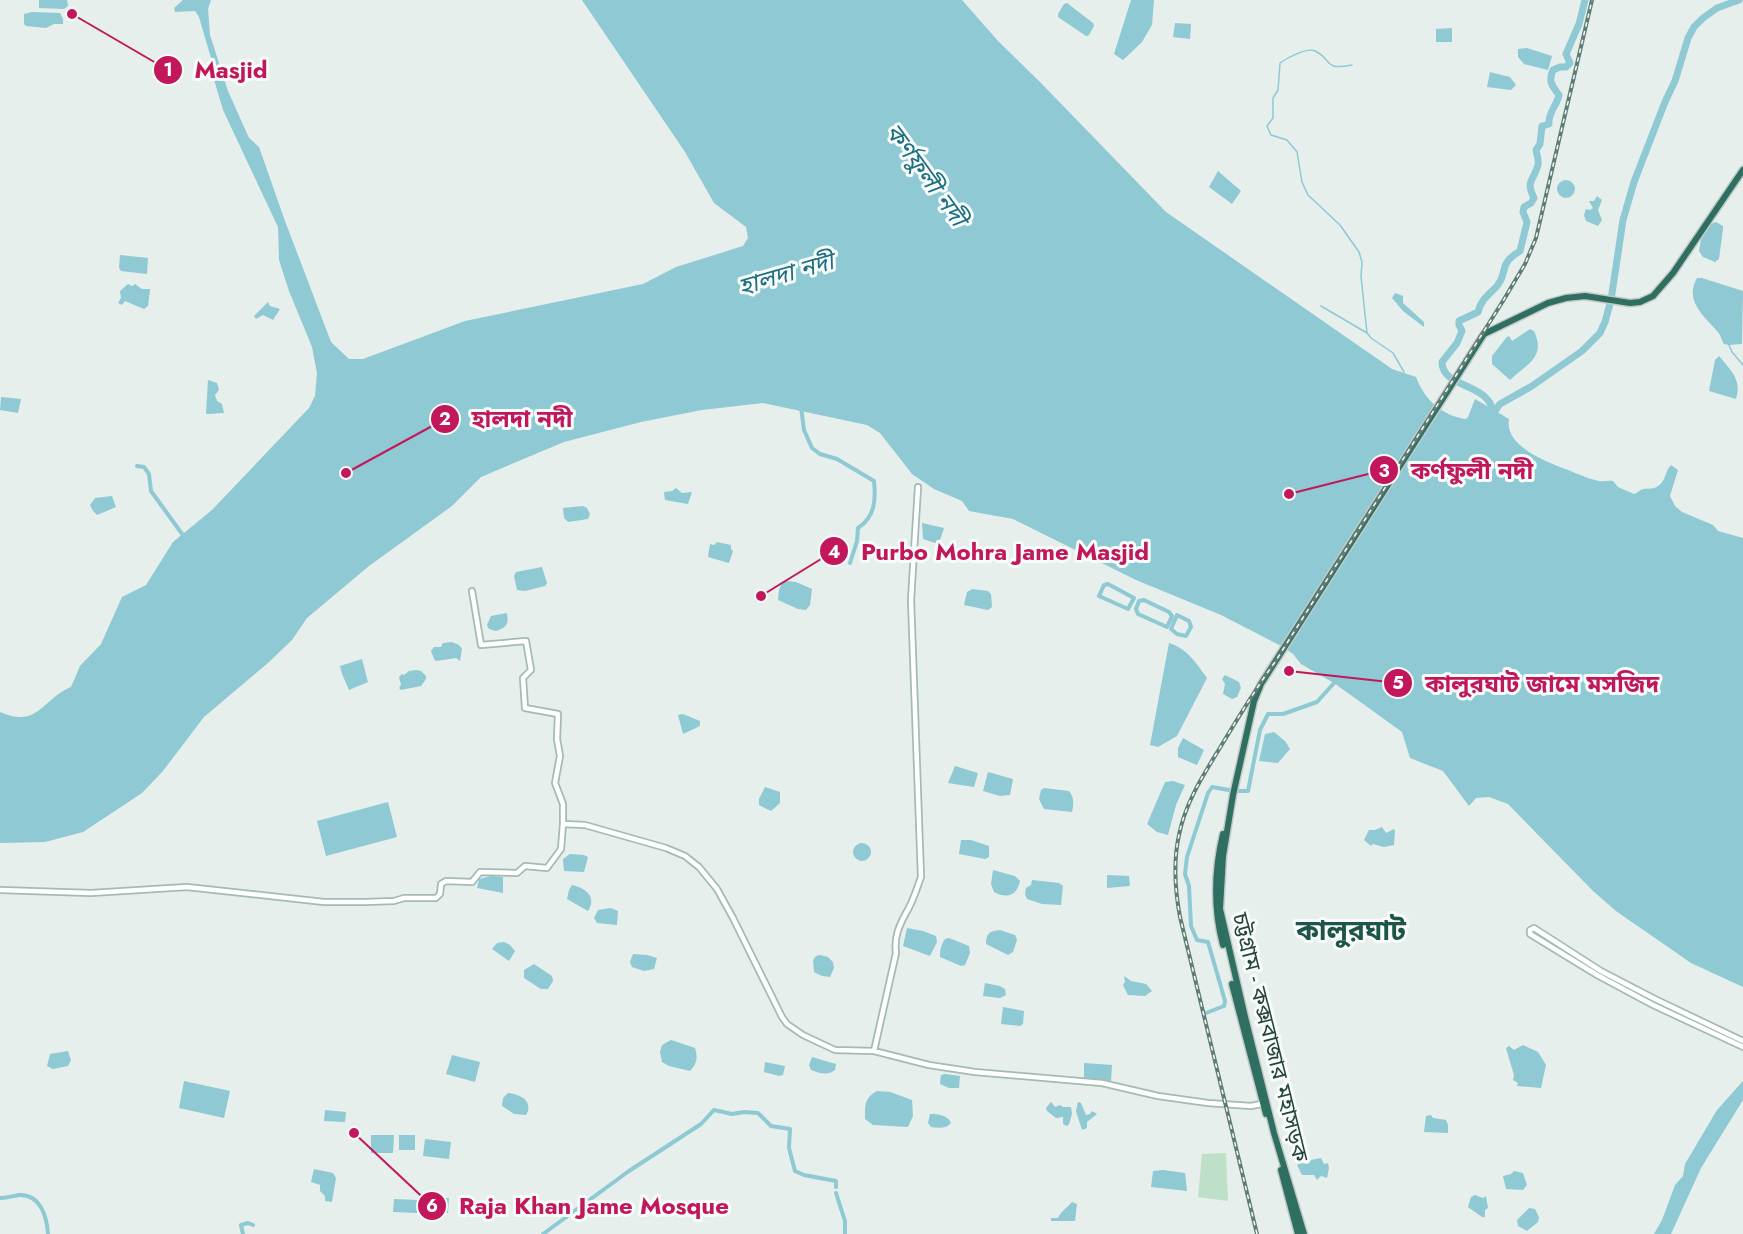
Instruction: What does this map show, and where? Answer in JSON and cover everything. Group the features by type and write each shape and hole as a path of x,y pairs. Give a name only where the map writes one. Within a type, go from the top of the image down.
{"highway":[{"name":"চট্টগ্রাম - কক্সবাজার মহাসড়ক","path":"1298,1234 1220,909 1223,856 1234,787 1254,701 1261,684 1460,370 1486,333 1553,301 1580,296 1634,303 1653,296 1662,287 1743,170"},
{"name":"চট্টগ্রাম - কক্সবাজার মহাসড়ক","path":"1265,1104 1304,1234"}],"street":[{"path":"874,1051 896,954 895,938 901,919 906,914 921,877 911,600 918,487"},
{"path":"0,890 91,893 187,887 324,902 394,901 404,898 436,898 440,894 441,884 446,881 472,882 480,872 517,873 525,866 547,868 561,849 563,824 563,804 555,783 560,756 557,738 558,714 525,708 523,678 531,670 527,642 524,640 482,645 472,591"},
{"path":"563,824 585,825 666,848 685,856 699,867 717,889 762,981 787,1024 803,1035 835,1050 874,1051 929,1065 964,1070 1102,1083 1158,1096 1208,1103 1251,1106 1265,1104"},
{"path":"1743,1041 1654,999 1601,971 1534,928 1530,930 1530,934 1597,975 1653,1005 1743,1047"}],"green space":[{"path":"1226,1153 1228,1201 1198,1197 1202,1154"}],"water":[{"path":"39,0 67,0 68,6 64,9 39,8"},
{"name":"কর্ণফুলী নদী","path":"183,0 211,0 208,9 210,35 228,91 249,138 259,147 331,342 349,359 363,359 465,321 643,284 676,267 743,246 748,238 746,227 714,203 685,152 582,0 962,0 998,41 1166,212 1392,369 1416,377 1429,399 1442,410 1466,419 1475,399 1509,419 1509,429 1513,438 1539,458 1587,478 1613,481 1618,487 1634,494 1643,489 1658,486 1671,465 1678,470 1670,496 1675,506 1682,512 1713,525 1718,531 1743,538 1743,987 1691,963 1616,911 1593,891 1508,804 1489,797 1476,798 1469,806 1443,771 1410,758 1402,732 1334,683 1301,664 1283,647 1221,615 1136,580 1013,519 969,511 962,501 934,489 912,474 880,433 867,425 763,403 702,410 641,422 564,442 481,477 452,506 369,566 307,618 292,640 204,717 163,771 142,793 83,832 45,842 0,843 0,712 23,717 32,715 71,687 80,666 101,644 122,597 146,585 173,542 212,510 309,408 315,396 317,373 312,347 279,260 278,227 223,110 199,17 195,11 175,12 174,8"},
{"path":"1131,0 1154,0 1152,25 1142,42 1123,60 1114,54"},
{"path":"1067,3 1093,23 1094,26 1089,35 1086,36 1058,17 1064,4"},
{"path":"60,13 63,24 54,24 46,28 26,26 24,14"},
{"path":"1175,23 1191,24 1190,39 1173,37"},
{"path":"1452,28 1452,42 1436,42 1436,29"},
{"path":"1527,48 1552,56 1548,70 1524,64 1518,57 1518,49"},
{"path":"1490,72 1510,77 1516,85 1511,90 1487,87"},
{"path":"1218,171 1241,191 1232,204 1209,187"},
{"path":"1562,180 1570,180 1575,185 1573,196 1562,198 1557,193 1557,185"},
{"path":"1597,196 1602,200 1598,210 1602,220 1598,226 1586,221 1584,215 1586,209 1593,208 1589,201 1594,201"},
{"path":"1716,222 1723,226 1723,229 1719,259 1715,262 1703,257 1699,251 1701,240 1711,224"},
{"path":"120,255 148,258 147,274 121,271 119,268"},
{"path":"1697,278 1743,291 1742,344 1724,344 1697,307 1693,294 1694,286"},
{"path":"128,284 150,289 148,306 144,309 125,301 122,305 118,303 121,298 120,291"},
{"path":"1395,293 1403,296 1403,303 1424,322 1424,327 1403,311 1392,298"},
{"path":"268,302 270,306 280,309 273,320 263,315 256,319 254,316"},
{"path":"1530,329 1534,331 1537,340 1536,353 1529,364 1510,380 1492,364 1492,356 1506,338 1509,336 1512,341"},
{"path":"1719,356 1731,371 1738,386 1736,399 1709,391 1715,360"},
{"path":"208,380 217,383 219,390 215,395 217,401 222,404 224,413 206,414"},
{"path":"1,397 21,399 18,413 0,410"},
{"path":"676,488 682,493 692,492 688,504 665,500 664,492"},
{"path":"112,496 116,507 97,515 93,511 90,505 95,498"},
{"path":"583,506 590,514 588,519 568,522 564,518 563,508"},
{"path":"922,523 944,528 940,540 935,543 923,539"},
{"path":"717,542 731,545 733,551 729,563 708,557 710,544 714,545"},
{"path":"542,567 547,583 545,586 525,591 517,590 514,576 516,572"},
{"path":"787,581 812,589 810,605 806,610 778,600 782,583"},
{"path":"972,589 988,591 991,594 992,607 988,610 964,605 967,592"},
{"path":"507,613 508,620 504,627 496,631 489,629 487,625 491,616"},
{"path":"452,642 462,649 460,661 456,658 436,661 431,651 434,647 441,647 443,643"},
{"path":"1169,643 1186,653 1207,678 1177,736 1158,747 1150,745"},
{"path":"362,659 368,682 349,690 340,666"},
{"path":"416,670 426,676 421,686 401,690 399,677"},
{"path":"1225,675 1239,682 1241,688 1237,697 1232,699 1223,694 1225,684 1222,679"},
{"path":"683,714 700,721 700,726 683,734 678,715"},
{"path":"1274,732 1285,741 1290,749 1278,763 1259,761 1265,734"},
{"path":"1183,738 1204,750 1197,765 1178,757 1178,748"},
{"path":"955,766 978,773 974,787 948,783"},
{"path":"988,772 1013,779 1010,795 1000,796 983,791"},
{"path":"1173,781 1185,785 1176,805 1168,835 1157,832 1147,824 1165,782"},
{"path":"765,787 780,792 780,803 771,811 759,805 759,799"},
{"path":"1044,788 1069,791 1073,801 1072,812 1044,809 1039,799 1041,790"},
{"path":"388,802 397,837 326,856 317,821"},
{"path":"1382,827 1386,833 1394,829 1394,845 1384,847 1373,844 1371,846 1364,840 1369,830"},
{"path":"961,840 971,840 989,846 989,857 985,859 959,854"},
{"path":"862,843 868,846 871,852 868,858 862,861 856,858 853,852 856,846"},
{"path":"570,854 588,857 584,872 564,871 563,859"},
{"path":"993,870 1015,876 1020,881 1014,893 1007,896 994,892 991,884"},
{"path":"1107,875 1129,876 1130,886 1107,888"},
{"path":"491,876 503,877 503,893 477,888 479,879"},
{"path":"1032,880 1059,883 1063,886 1061,905 1042,904 1027,899 1026,888 1031,885"},
{"path":"572,885 582,888 591,897 588,911 567,899"},
{"path":"611,908 618,911 617,925 597,923 594,918 598,910"},
{"path":"907,928 936,936 937,942 930,956 903,946"},
{"path":"1000,930 1015,935 1017,940 1013,952 1008,955 986,944 989,933"},
{"path":"949,938 969,946 970,953 965,965 961,966 940,957 943,943"},
{"path":"504,942 515,951 509,961 492,949 497,943"},
{"path":"633,954 657,958 654,969 644,971 632,967 630,962"},
{"path":"820,955 828,957 833,962 834,968 830,977 814,972 813,960"},
{"path":"534,964 552,976 553,981 548,989 541,989 524,978 524,970"},
{"path":"1124,976 1131,981 1146,984 1152,991 1145,996 1128,995 1123,985"},
{"path":"985,983 1000,986 1005,989 1006,995 1000,998 983,996"},
{"path":"1003,1007 1024,1011 1023,1024 1020,1026 1001,1024"},
{"path":"671,1040 695,1048 696,1060 690,1071 662,1062 660,1052 662,1045"},
{"path":"1523,1045 1538,1052 1546,1065 1541,1088 1517,1086 1518,1083 1513,1080 1514,1075 1506,1048 1509,1046 1514,1050"},
{"path":"68,1051 71,1060 68,1066 53,1069 47,1066 50,1054"},
{"path":"452,1055 480,1062 475,1082 446,1074"},
{"path":"812,1057 836,1064 835,1070 820,1073 811,1070 809,1065"},
{"path":"765,1062 785,1066 783,1075 764,1072"},
{"path":"1084,1063 1112,1065 1111,1081 1084,1078"},
{"path":"941,1075 960,1076 959,1088 949,1088 940,1084"},
{"path":"184,1081 230,1091 224,1118 179,1108"},
{"path":"1743,1081 1743,1100 1701,1168 1671,1234 1654,1234 1662,1220 1675,1185 1683,1176 1685,1164 1717,1110"},
{"path":"877,1091 890,1092 912,1100 913,1116 908,1127 873,1125 865,1119 867,1100"},
{"path":"508,1093 525,1099 528,1106 526,1115 514,1114 502,1106 503,1098"},
{"path":"1051,1102 1055,1107 1060,1105 1071,1107 1072,1114 1067,1126 1063,1124 1063,1117 1056,1118 1047,1111 1046,1108"},
{"path":"1078,1102 1081,1103 1086,1115 1092,1111 1097,1114 1087,1122 1087,1128 1082,1130 1076,1111"},
{"path":"325,1110 346,1112 345,1122 324,1121"},
{"path":"930,1114 945,1117 951,1123 939,1128 931,1127 928,1123"},
{"path":"1431,1115 1433,1118 1446,1120 1448,1133 1424,1132 1426,1116"},
{"path":"371,1135 394,1135 393,1153 371,1153"},
{"path":"399,1135 415,1135 415,1150 399,1150"},
{"path":"425,1139 451,1142 449,1159 423,1156"},
{"path":"1321,1158 1324,1164 1328,1163 1327,1178 1321,1176 1317,1180 1314,1175 1302,1175 1297,1165 1308,1164 1311,1160"},
{"path":"314,1169 333,1173 336,1178 332,1202 325,1201 320,1185 311,1182"},
{"path":"1153,1171 1185,1173 1187,1191 1151,1187"},
{"path":"1514,1171 1523,1173 1527,1185 1523,1190 1506,1189 1503,1176"},
{"path":"1475,1195 1483,1198 1486,1196 1488,1208 1485,1210 1485,1217 1468,1207 1471,1197"},
{"path":"428,1198 449,1198 448,1213 428,1212"},
{"path":"394,1199 417,1200 417,1213 393,1212"},
{"path":"1072,1202 1077,1204 1075,1221 1051,1221 1051,1218 1058,1218"},
{"path":"1529,1208 1535,1209 1539,1217 1538,1222 1527,1231 1518,1226 1517,1220"}],"waterway":[{"path":"1493,411 1483,395 1449,377 1442,362 1457,343 1462,331 1459,321 1478,312 1483,300 1500,281 1508,260 1520,251 1527,222 1523,212 1524,207 1534,198 1530,184 1538,165 1536,150 1540,144 1542,126 1549,124 1559,95 1554,89 1551,77 1553,70 1566,67 1570,63 1566,54 1579,24 1585,0"},
{"path":"1490,418 1500,404 1532,386 1582,351 1600,333 1611,300 1623,220 1634,182 1675,81 1688,38 1703,18 1717,8 1739,0"},
{"path":"1352,65 1332,65 1321,54 1311,50 1287,58 1280,63 1278,90 1273,98 1273,118 1267,126 1271,135 1287,140 1297,152 1302,182 1308,195 1340,225 1359,252 1362,262 1361,276 1367,333 1393,353 1404,372"},
{"path":"1321,306 1367,333"},
{"path":"1729,345 1743,365"},
{"path":"801,407 804,430 812,448 820,454 837,459 874,481 873,508 868,519 858,528 857,541 850,563"},
{"path":"137,466 144,467 149,474 151,491 185,538"},
{"path":"1108,584 1134,598 1128,609 1099,596 1104,585 1108,584"},
{"path":"1144,600 1169,612 1172,616 1167,627 1138,614 1136,609 1139,601 1144,600"},
{"path":"1177,615 1189,621 1191,627 1186,636 1177,634 1171,629 1177,615"},
{"path":"1238,791 1248,791 1260,730 1268,714 1283,714 1317,702 1334,683"},
{"path":"1206,1013 1224,1006 1225,1001 1208,942 1197,940 1191,926 1189,886 1185,874 1187,857 1208,793 1212,787 1229,790"},
{"path":"543,1234 629,1171 701,1124 714,1110 732,1114 758,1113 771,1126 790,1129 789,1148 795,1171 836,1181 836,1187"},
{"path":"836,1193 845,1221 845,1234"},
{"path":"0,1198 19,1195 33,1198 44,1214 48,1234"},
{"path":"243,1234 241,1225 248,1223 253,1225"}],"railway":[{"path":"1257,1234 1180,917 1175,866 1182,824 1200,781 1238,717 1275,662 1525,264 1536,238 1592,0"}],"place":[{"name":"Masjid","path":"72,14"},
{"name":"হালদা নদী","path":"346,473"},
{"name":"কর্ণফুলী নদী","path":"1289,494"},
{"name":"Purbo Mohra Jame Masjid","path":"761,596"},
{"name":"কালুরঘাট জামে মসজিদ","path":"1289,671"},
{"name":"Raja Khan Jame Mosque","path":"354,1133"}],"district":[{"name":"কালুরঘাট","path":"1351,930"}]}
